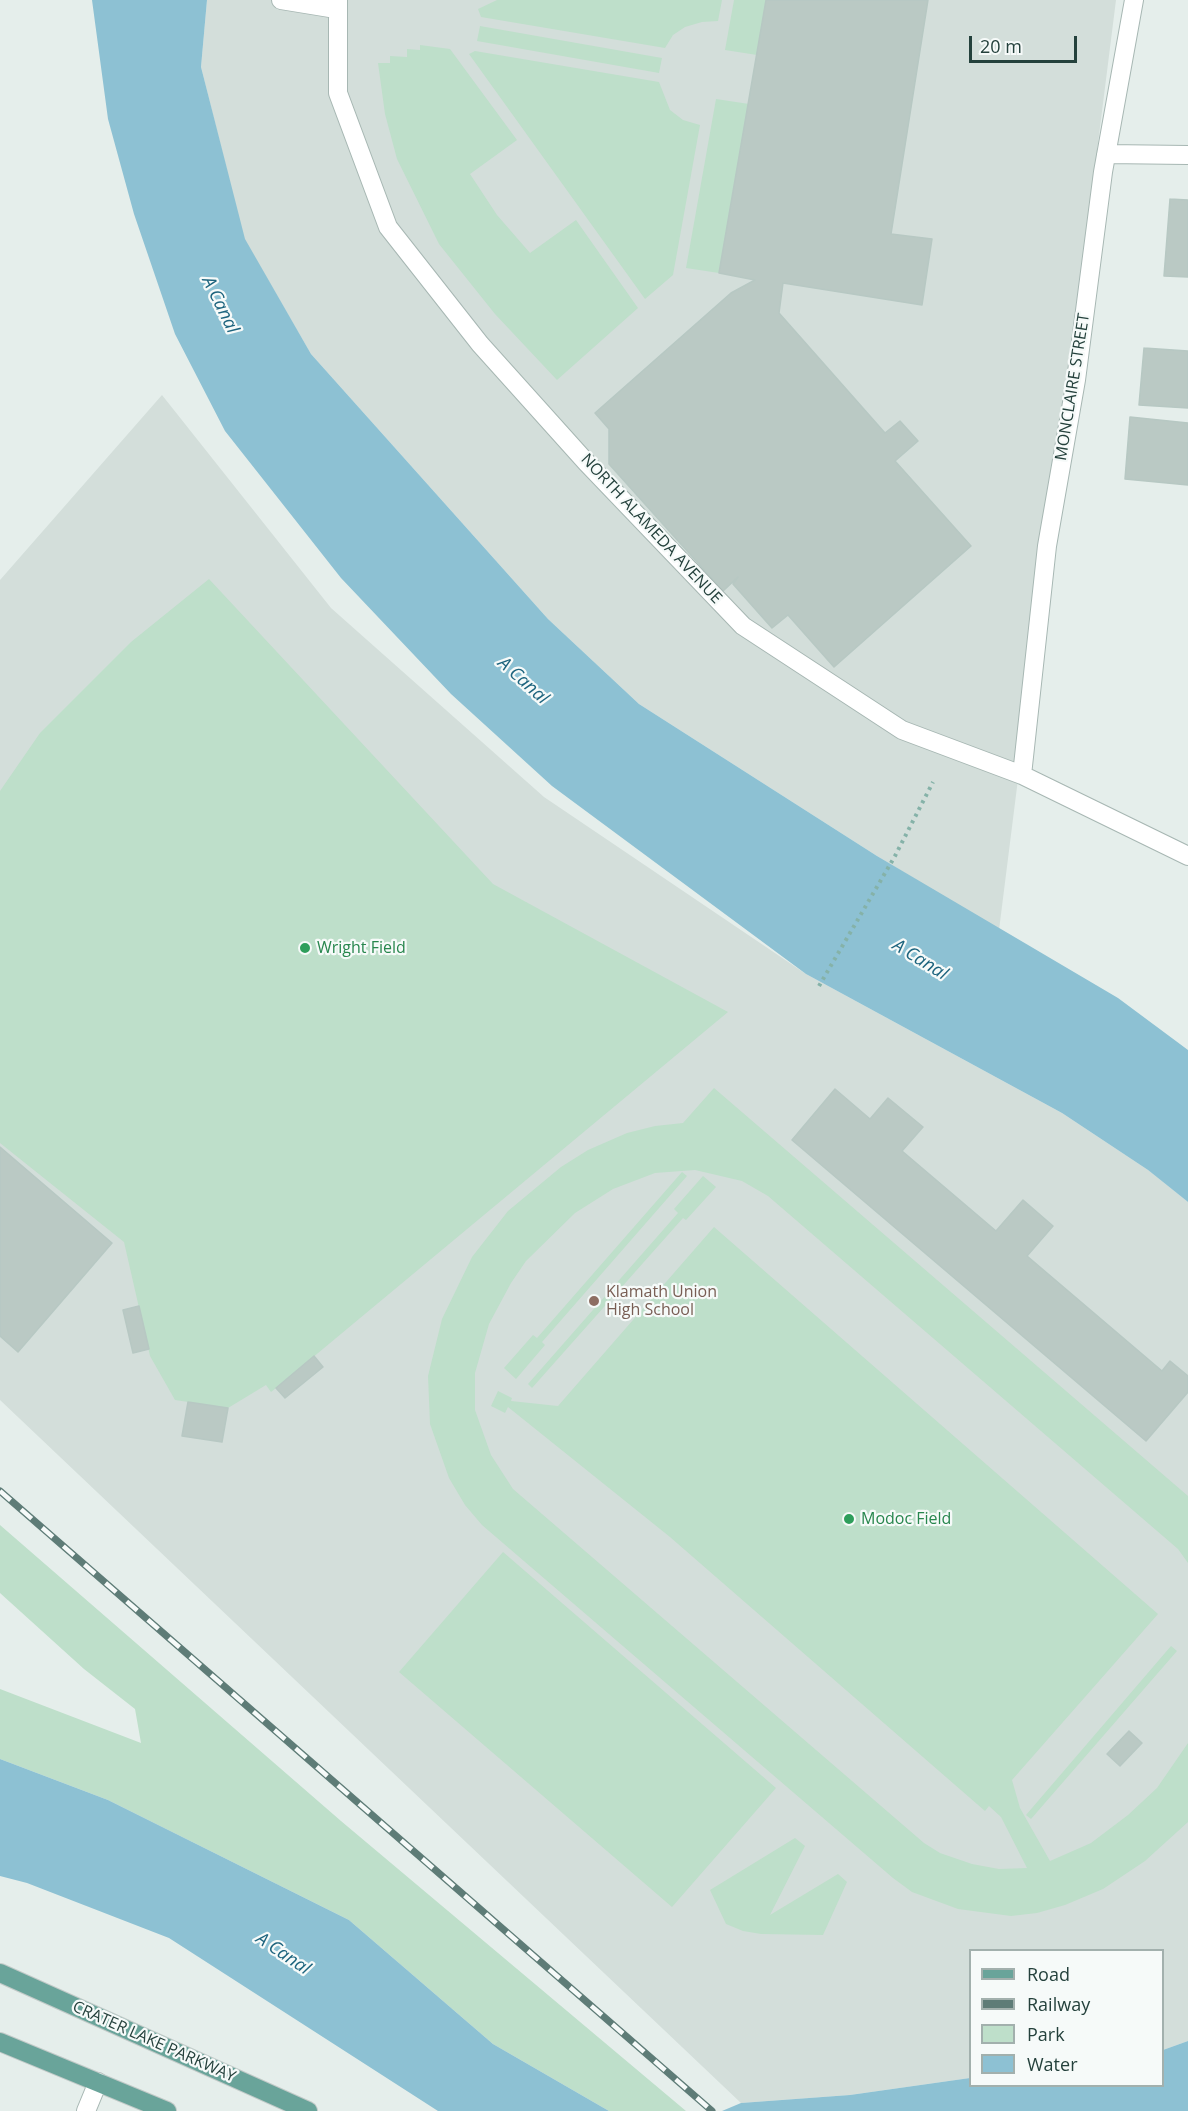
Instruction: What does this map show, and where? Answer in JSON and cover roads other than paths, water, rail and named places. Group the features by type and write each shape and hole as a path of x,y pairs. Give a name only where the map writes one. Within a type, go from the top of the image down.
{"main road":[{"name":"CRATER LAKE PARKWAY","path":"0,1973 308,2111"},
{"path":"0,2042 166,2111"}],"street":[{"path":"281,0 337,5"},
{"name":"MONCLAIRE STREET","path":"1022,775 1047,546 1076,380 1106,154 1134,0"},
{"name":"NORTH ALAMEDA AVENUE","path":"337,5 338,93 388,227 495,361 586,462 742,626 902,730 1022,775 1188,856"},
{"path":"1106,154 1188,155"},
{"path":"86,2111 98,2082"}],"water":[{"name":"A Canal","path":"92,0 207,0 201,67 245,239 311,354 548,619 639,704 877,856 1118,998 1188,1050 1188,1202 1148,1170 1062,1113 806,974 552,786 451,694 341,578 225,431 175,334 134,214 108,119"},
{"name":"A Canal","path":"0,1759 108,1800 349,1920 493,2044 609,2111 438,2111 169,1938 27,1883 0,1876"},
{"path":"1188,2041 1188,2111 722,2111 741,2103 850,2095 969,2078 969,2087 1164,2087 1164,2050"}],"railway":[{"path":"0,1491 712,2111"}],"place":[{"name":"Wright Field","path":"305,948"},
{"name":"Klamath Union High School","path":"594,1301"},
{"name":"Modoc Field","path":"849,1519"}]}
